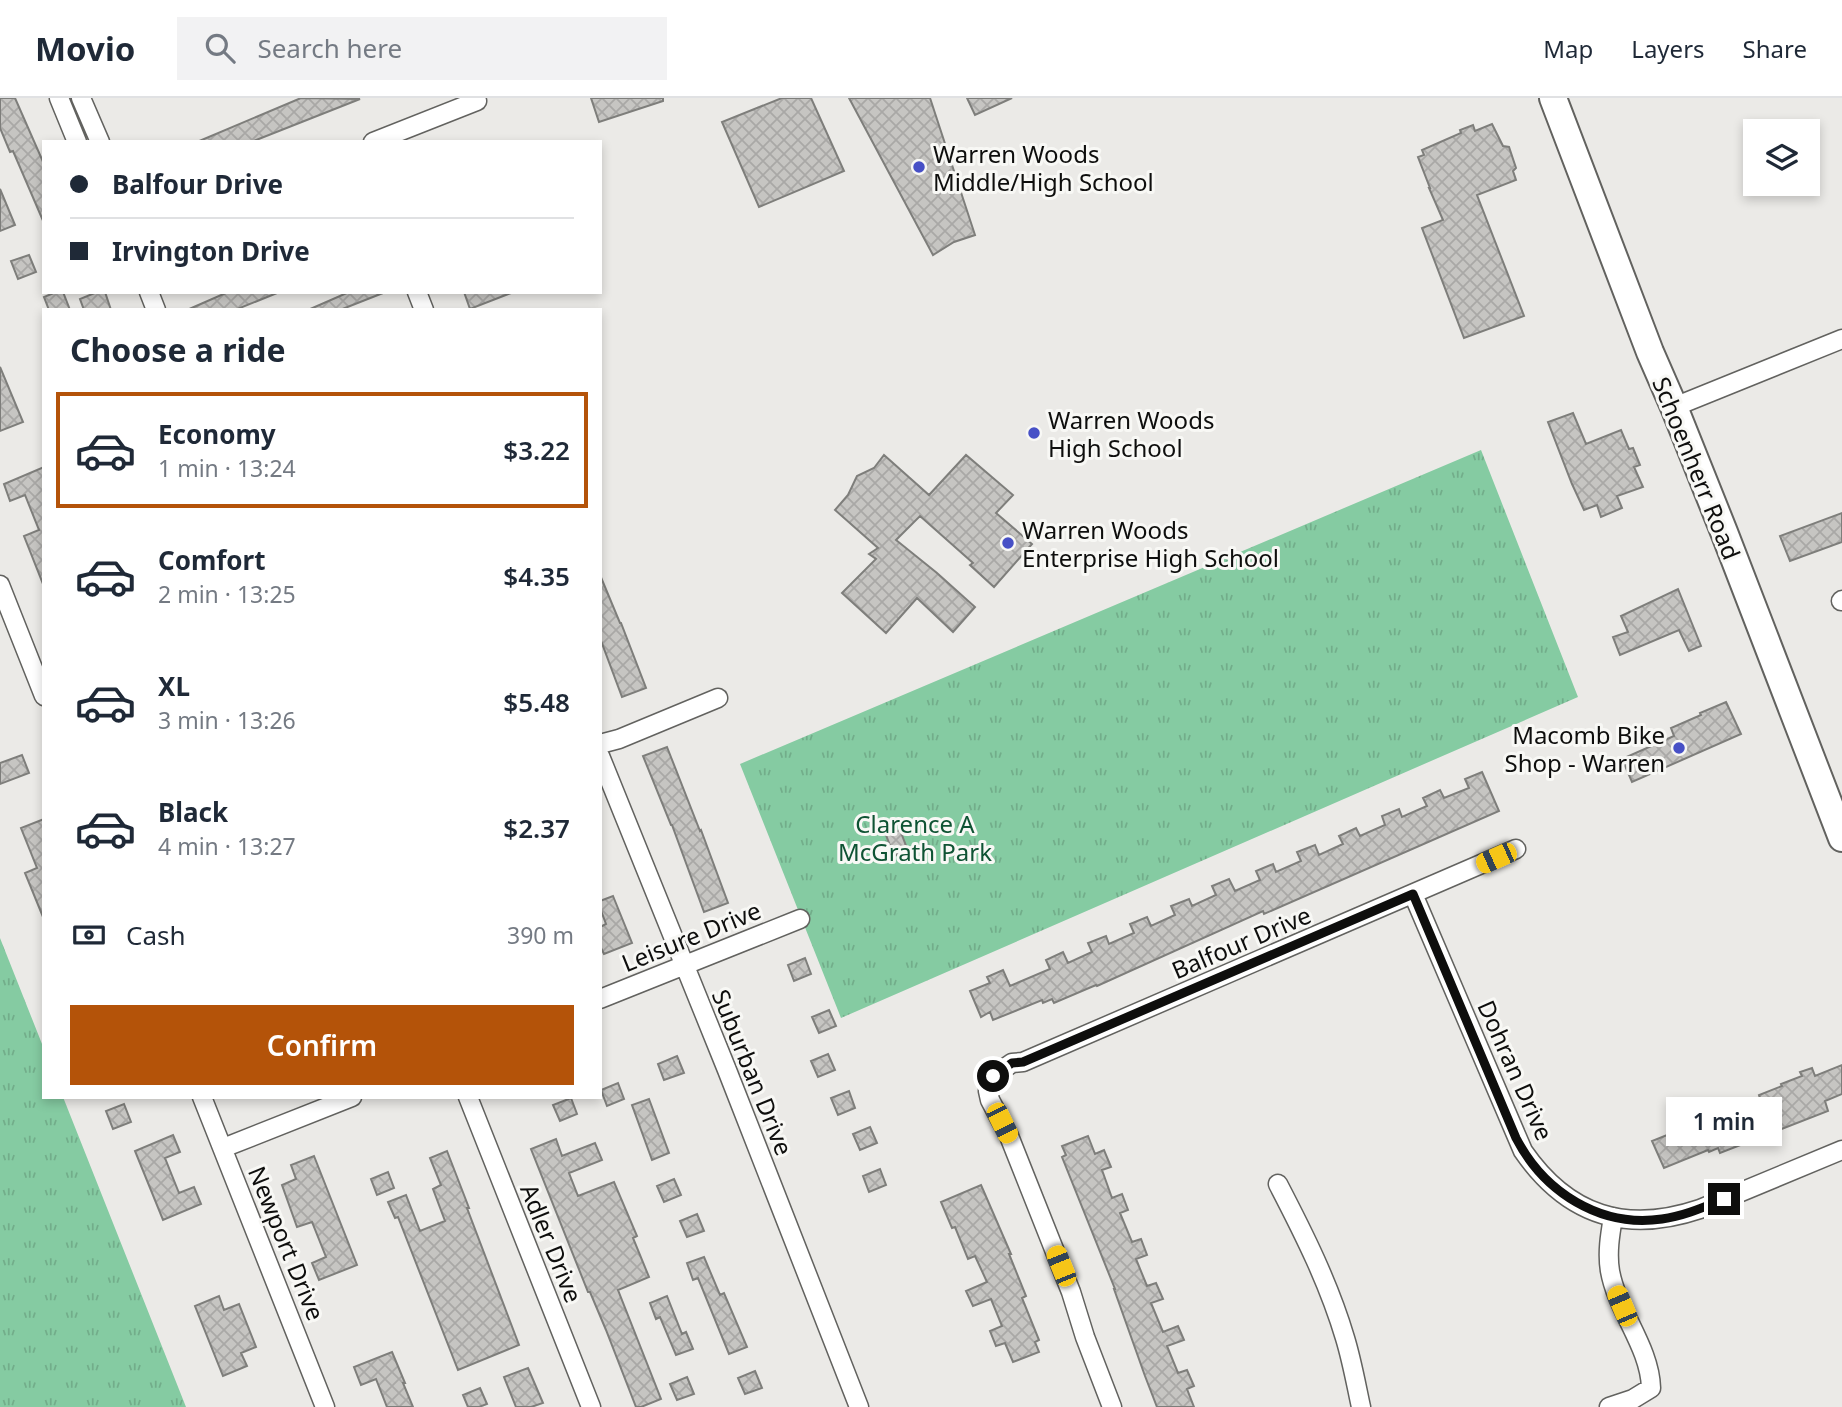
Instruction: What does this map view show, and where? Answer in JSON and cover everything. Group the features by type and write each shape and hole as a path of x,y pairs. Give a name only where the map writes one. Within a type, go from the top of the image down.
{"main road":[{"name":"Schoenherr Road","path":"1553,98 1842,838"}],"street":[{"path":"59,98 76,140"},
{"path":"81,98 99,140"},
{"path":"378,140 477,101"},
{"path":"1674,407 1842,339"},
{"path":"0,585 42,691"},
{"path":"602,743 718,698"},
{"name":"Suburban Drive","path":"602,760 859,1407"},
{"name":"Balfour Drive","path":"1112,1407 1071,1292 1009,1136 990,1100 989,1083 993,1076 1012,1063 1023,1062 1516,849"},
{"name":"Dohran Drive","path":"1413,894 1523,1151 1542,1176 1565,1196 1613,1217 1660,1220 1700,1209 1842,1150"},
{"name":"Leisure Drive","path":"602,998 800,919"},
{"name":"Newport Drive","path":"203,1099 325,1407"},
{"path":"223,1148 347,1099"},
{"name":"Adler Drive","path":"469,1099 591,1407"},
{"path":"1278,1184 1305,1234 1325,1282 1345,1338 1361,1407"},
{"path":"1609,1407 1633,1399 1651,1388 1647,1363 1610,1273 1613,1217"}],"green space":[{"name":"Clarence A McGrath Park","path":"1481,450 1578,697 841,1018 740,764"},
{"path":"0,938 42,1044 42,1099 64,1099 186,1407 0,1407"}],"building":[{"path":"0,98 15,98 42,159 42,218 13,151 10,152 0,128"},
{"path":"301,98 360,99 256,140 202,140"},
{"path":"591,98 663,98 663,101 599,122"},
{"path":"782,98 811,98 844,171 759,207 722,122"},
{"name":"Warren Woods Middle/High School","path":"849,98 930,98 975,235 954,242 933,255"},
{"name":"Warren Woods Middle/High School","path":"967,98 1012,98 975,115"},
{"path":"1492,124 1503,146 1509,147 1516,168 1513,171 1516,180 1477,195 1524,316 1464,338 1422,228 1443,220 1418,157 1424,155 1422,150 1461,133 1460,130 1473,125 1475,131"},
{"path":"0,189 15,225 0,231"},
{"path":"29,255 36,272 18,279 11,261"},
{"path":"64,294 69,308 48,308 44,297"},
{"path":"92,294 106,294 110,308 83,308 80,299"},
{"path":"223,294 275,294 240,308 192,308"},
{"path":"344,294 380,294 345,308 313,308"},
{"path":"465,294 508,294 473,308 470,308"},
{"path":"0,367 23,422 0,431"},
{"path":"1573,413 1586,444 1621,430 1640,465 1634,467 1643,487 1617,496 1622,508 1601,517 1597,505 1584,510 1548,422"},
{"name":"Warren Woods Enterprise High School","path":"884,455 929,495 966,455 1013,495 996,513 1032,544 994,587 970,565 973,563 920,516 896,540 975,607 953,632 917,598 886,633 842,593 876,559 869,554 878,548 835,510 848,495 857,476 874,468"},
{"path":"42,468 42,581 24,536 39,530 25,495 10,501 4,484"},
{"path":"1842,513 1842,542 1790,561 1780,536"},
{"path":"602,580 646,688 622,697 602,643"},
{"path":"1678,589 1701,646 1689,651 1679,630 1620,655 1613,637 1628,632 1621,616"},
{"name":"Macomb Bike Shop - Warren","path":"1726,702 1741,734 1632,782 1622,759 1674,736 1671,728"},
{"path":"667,747 728,903 704,912 643,756"},
{"path":"22,755 29,773 0,784 0,763"},
{"path":"1482,772 1499,811 1264,914 1263,911 1097,986 1054,1003 1052,999 1043,1003 1042,1000 993,1020 990,1012 981,1017 970,991 990,983 987,977 1003,970 1010,986 1050,969 1046,960 1063,952 1068,963 1092,952 1088,943 1106,936 1109,944 1134,933 1130,924 1147,917 1151,926 1175,915 1171,906 1189,899 1192,906 1216,895 1212,886 1229,879 1235,891 1260,880 1256,871 1273,864 1276,872 1301,861 1297,852 1315,845 1319,855 1343,844 1339,836 1356,828 1360,836 1385,825 1382,816 1399,809 1402,817 1427,806 1423,798 1440,790 1444,798 1469,788 1465,779"},
{"path":"42,820 42,915 25,873 37,868 21,828"},
{"path":"900,830 908,851 894,856 886,835"},
{"path":"613,896 632,943 604,954 602,926 606,924 602,913 602,900"},
{"path":"805,958 811,974 794,981 788,965"},
{"path":"829,1010 836,1026 819,1033 812,1017"},
{"path":"828,1054 835,1070 818,1077 811,1061"},
{"path":"677,1056 684,1073 664,1080 658,1064"},
{"path":"1842,1065 1842,1094 1825,1101 1828,1111 1720,1153 1718,1148 1709,1152 1708,1150 1664,1168 1652,1141 1687,1127 1689,1131 1718,1119 1716,1113 1730,1107 1733,1113 1761,1102 1759,1095 1802,1076 1800,1072 1812,1068 1815,1076"},
{"path":"618,1083 624,1099 607,1106 602,1090"},
{"path":"849,1091 855,1108 838,1115 831,1098"},
{"path":"571,1099 577,1114 560,1121 553,1105"},
{"path":"649,1099 669,1153 652,1160 632,1105"},
{"path":"124,1104 131,1122 113,1129 106,1111"},
{"path":"870,1127 877,1143 860,1150 853,1134"},
{"path":"173,1135 180,1152 165,1158 179,1193 194,1187 201,1204 163,1220 135,1151"},
{"path":"1088,1136 1095,1154 1104,1150 1111,1167 1102,1170 1112,1198 1122,1194 1128,1210 1120,1213 1132,1242 1141,1239 1147,1255 1136,1259 1147,1286 1156,1283 1163,1299 1151,1303 1163,1332 1178,1326 1184,1340 1167,1346 1178,1373 1187,1370 1194,1386 1187,1389 1194,1407 1157,1407 1115,1289 1062,1157 1066,1155 1062,1146"},
{"path":"556,1139 562,1156 595,1143 602,1160 569,1173 578,1196 614,1182 637,1236 633,1238 649,1277 618,1290 661,1399 641,1407 636,1407 531,1149"},
{"path":"447,1151 519,1345 458,1370 398,1217 395,1218 388,1202 406,1195 420,1231 445,1221 433,1189 441,1185 430,1158"},
{"path":"314,1156 357,1265 319,1280 312,1263 326,1257 312,1222 297,1227 282,1185 296,1179 291,1165"},
{"path":"880,1169 886,1185 869,1192 863,1176"},
{"path":"388,1172 394,1188 377,1195 371,1179"},
{"path":"674,1179 681,1195 664,1202 657,1186"},
{"path":"981,1185 1011,1254 1026,1296 1022,1298 1039,1340 1035,1342 1039,1352 1013,1362 1005,1343 996,1346 990,1331 1002,1326 991,1299 973,1306 966,1291 987,1282 975,1256 968,1259 941,1202"},
{"path":"697,1214 704,1231 687,1237 680,1221"},
{"path":"704,1257 720,1295 724,1293 747,1347 729,1354 698,1278 693,1280 687,1263"},
{"path":"219,1296 224,1310 239,1304 256,1347 241,1353 247,1366 223,1376 195,1306"},
{"path":"667,1296 682,1334 686,1332 693,1349 676,1355 660,1317 656,1319 650,1303"},
{"path":"392,1352 413,1407 387,1407 376,1379 361,1385 354,1367"},
{"path":"528,1368 543,1403 531,1407 516,1407 504,1377"},
{"path":"755,1371 762,1388 745,1394 738,1378"},
{"path":"687,1377 694,1394 677,1400 670,1384"},
{"path":"480,1388 487,1404 468,1407 463,1395"}],"place":[{"name":"Warren Woods Middle/High School","path":"919,167"},
{"name":"Warren Woods High School","path":"1034,433"},
{"name":"Warren Woods Enterprise High School","path":"1008,543"},
{"name":"Macomb Bike Shop - Warren","path":"1679,748"}],"route":[{"path":"993,1076 1012,1063 1023,1062 1413,894 1516,1138 1542,1176 1576,1203 1613,1217 1636,1220 1677,1217 1724,1199"}]}
